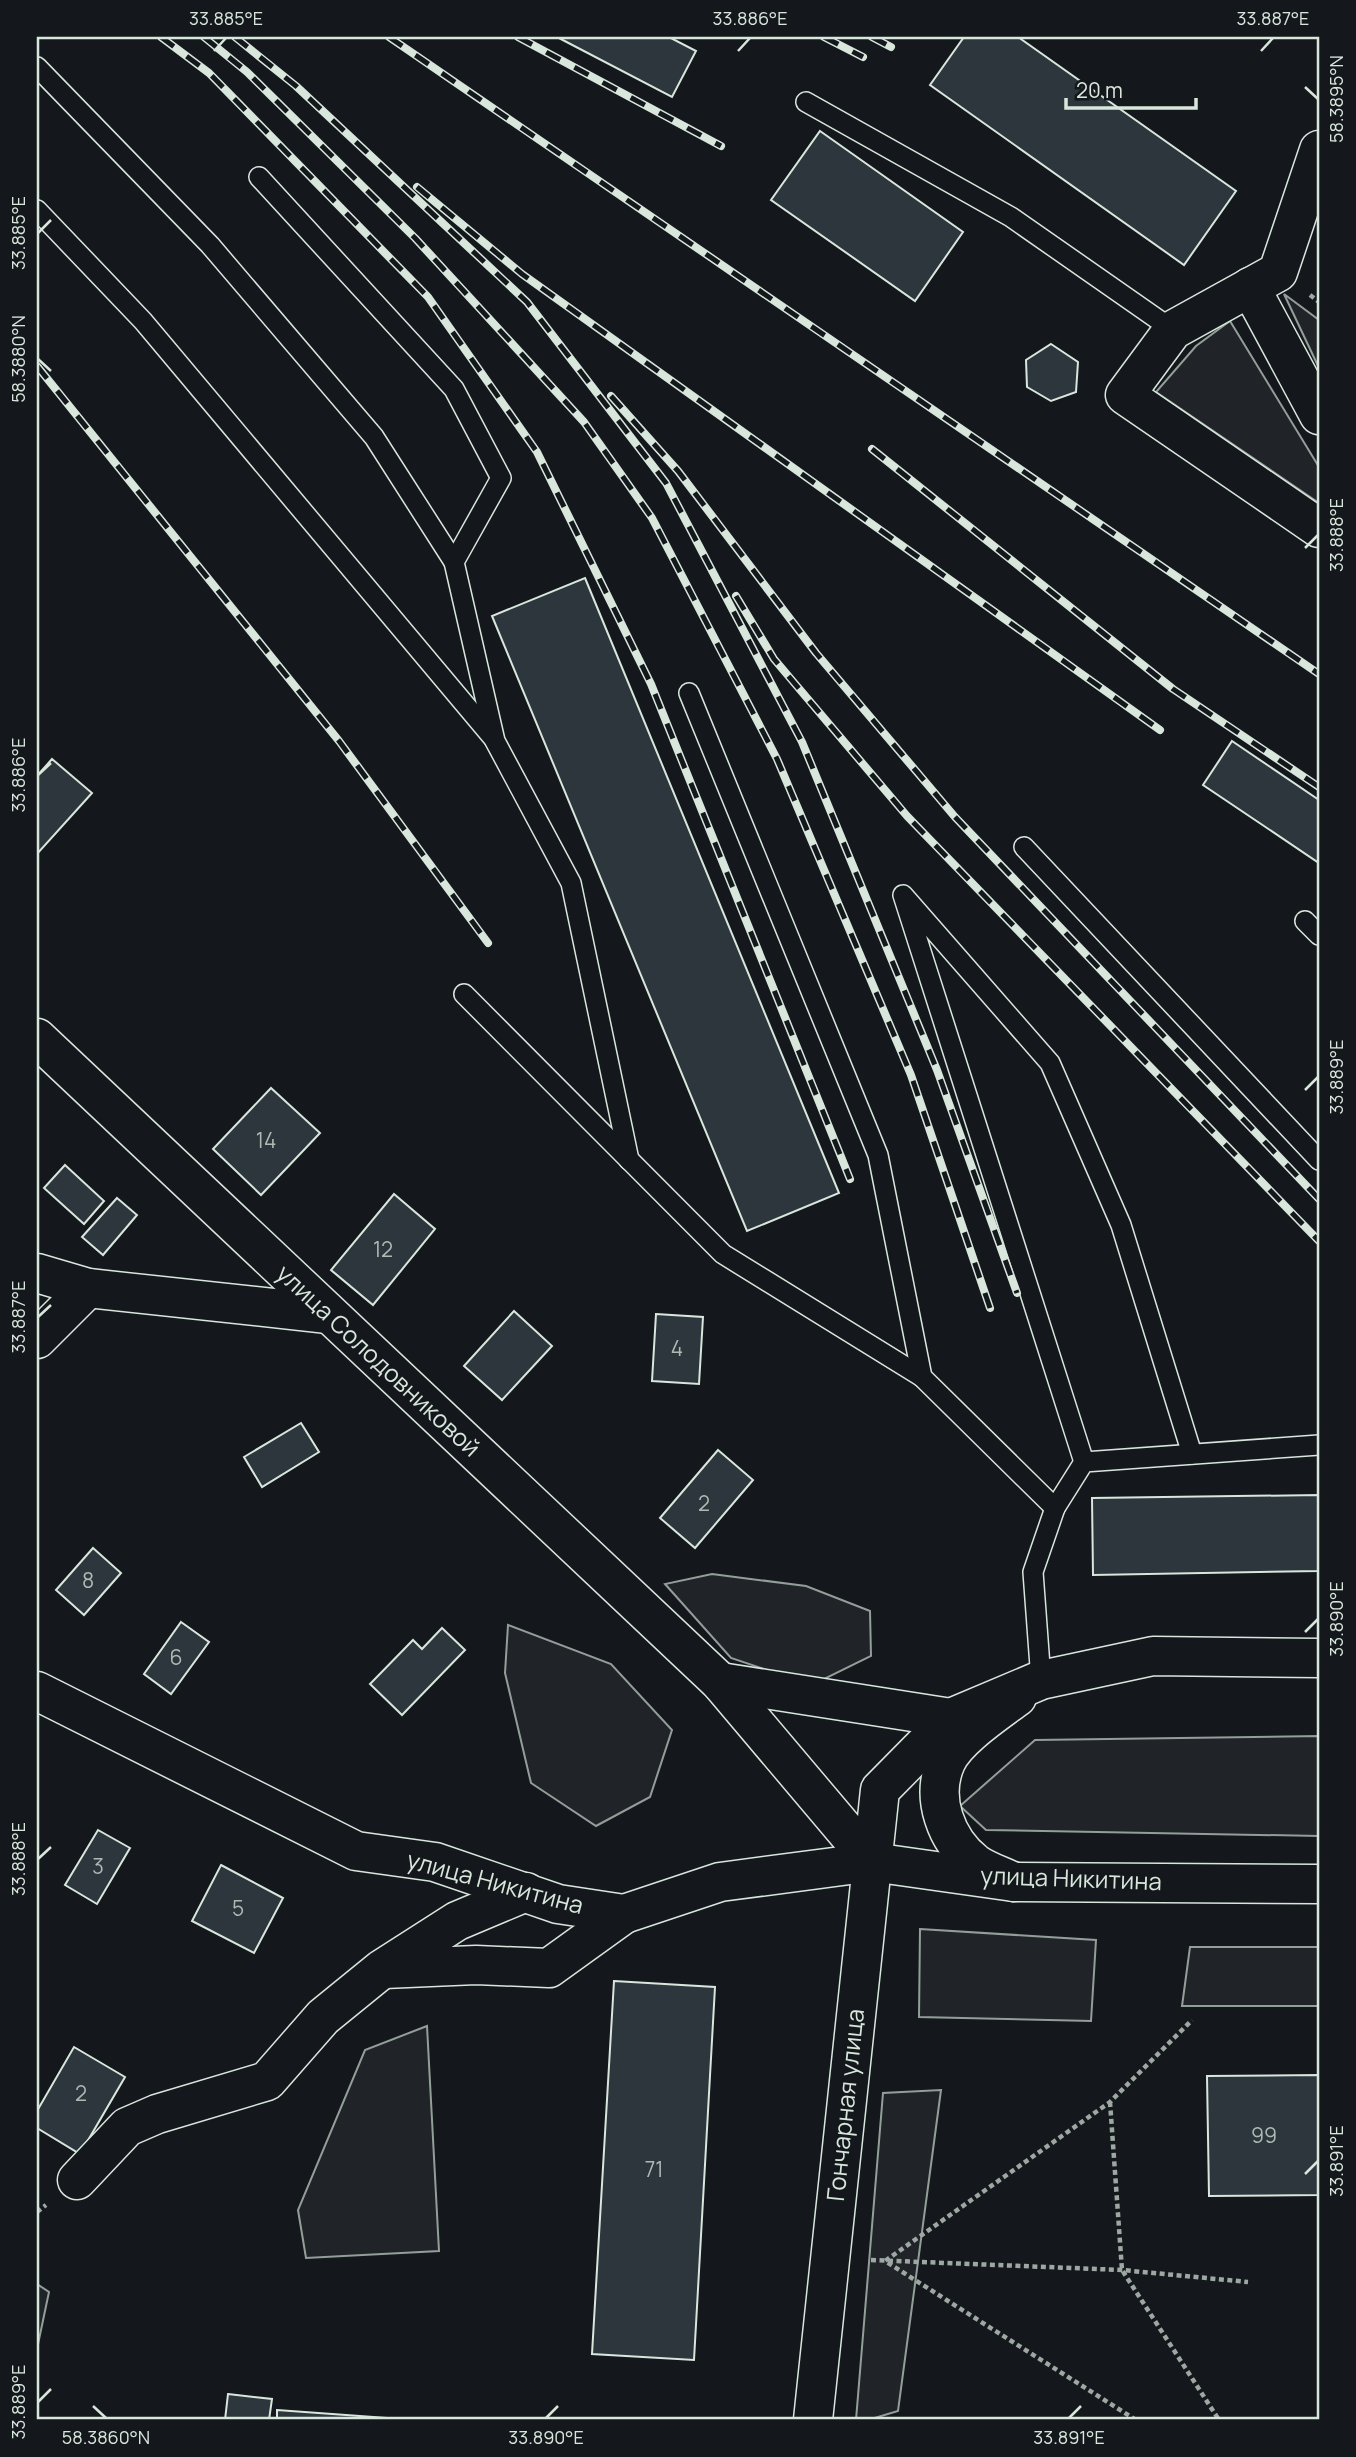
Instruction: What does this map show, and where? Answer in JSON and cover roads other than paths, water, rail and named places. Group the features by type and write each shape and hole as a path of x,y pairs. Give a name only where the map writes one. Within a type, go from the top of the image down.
{"street":[{"path":"1319,150 1278,272 1173,330 1125,395 1319,528"},
{"path":"1250,287 1319,415"},
{"name":"улица Солодовниковой","path":"37,1038 720,1682 872,1862"},
{"path":"37,1273 88,1288 328,1314"},
{"path":"37,1339 88,1288"},
{"path":"720,1682 951,1718 1041,1680 1153,1656 1319,1658"},
{"path":"1014,1882 976,1864 948,1834 938,1794 946,1761 975,1728 1041,1680"},
{"name":"улица Никитина","path":"37,1692 356,1851 435,1862 558,1903 624,1914 720,1882 872,1862 1014,1882 1319,1884"},
{"name":"Гончарная улица","path":"813,2420 880,1790 951,1718"},
{"path":"77,2180 127,2127 157,2114 267,2081 323,2017 382,1969 457,1921 526,1892"},
{"path":"382,1969 476,1965 549,1968 624,1914"}],"lane":[{"path":"37,68 210,245 374,437 454,562 495,741"},
{"path":"806,102 1011,217 1173,330"},
{"path":"259,177 454,390 501,478 454,562"},
{"path":"37,210 144,321 495,741 571,883 629,1160"},
{"path":"689,694 878,1155 922,1377"},
{"path":"1024,848 1319,1160"},
{"path":"1041,1680 1033,1572 1055,1508 1084,1462 903,895 1050,1063 1121,1225 1192,1454"},
{"path":"1305,921 1319,935"},
{"path":"464,994 723,1254 922,1377 1055,1508"},
{"path":"1084,1462 1319,1445"}],"railway":[{"path":"161,37 209,73 428,297 537,452 651,684 850,1179"},
{"path":"204,37 247,72 415,238 584,422 652,518 777,759 911,1075 990,1308"},
{"path":"235,37 296,86 527,302 666,483 802,742 937,1070 1017,1293"},
{"path":"389,37 1319,674"},
{"path":"518,37 721,146"},
{"path":"824,37 863,57"},
{"path":"872,37 891,47"},
{"path":"417,187 522,274 1160,730"},
{"path":"37,366 339,741 488,943"},
{"path":"611,396 678,471 816,653 955,817 1319,1199"},
{"path":"872,449 1173,689 1319,787"},
{"path":"736,596 774,659 907,816 1319,1241"}]}
